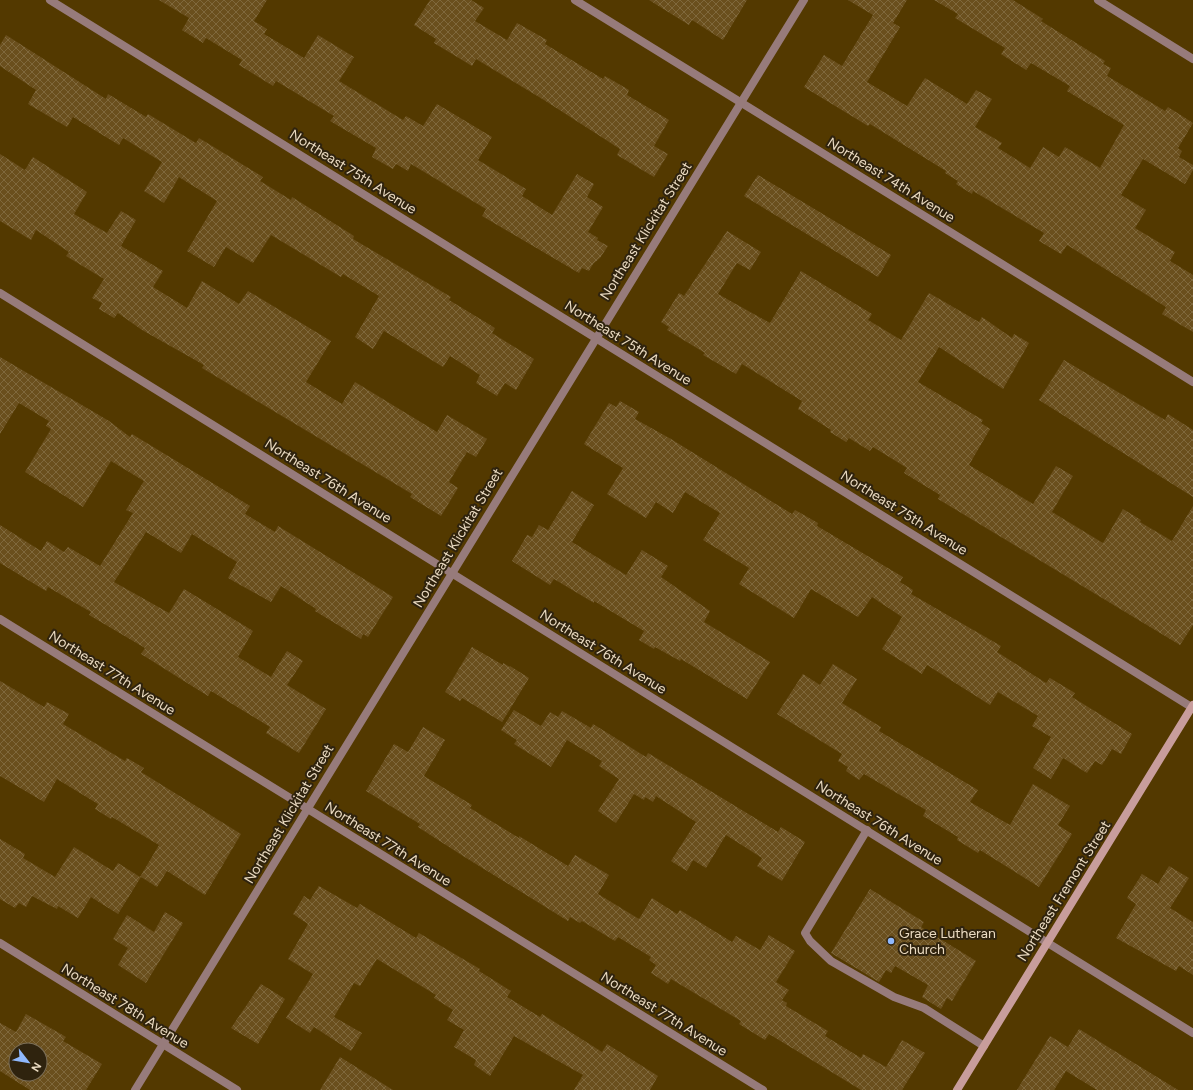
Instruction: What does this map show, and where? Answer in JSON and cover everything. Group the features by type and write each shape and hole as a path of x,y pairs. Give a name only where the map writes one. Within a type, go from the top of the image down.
{"street":[{"name":"Northeast 75th Avenue","path":"50,0 1193,706"},
{"name":"Northeast 74th Avenue","path":"575,0 1193,382"},
{"name":"Northeast Klickitat Street","path":"135,1090 804,0"},
{"path":"1098,0 1193,59"},
{"name":"Northeast 76th Avenue","path":"0,293 1193,1033"},
{"name":"Northeast 77th Avenue","path":"0,619 763,1090"},
{"name":"Northeast Fremont Street","path":"957,1090 1193,706"},
{"path":"867,830 805,933 807,937 831,961 894,997 924,1008 984,1046"},
{"name":"Northeast 78th Avenue","path":"0,943 237,1090"}],"building":[{"path":"159,0 267,0 254,21 267,29 264,34 304,58 318,35 354,57 339,81 403,120 406,116 423,126 437,104 492,137 478,160 526,189 522,196 552,215 577,174 594,184 587,197 603,207 588,232 598,238 597,240 608,246 589,271 582,268 579,273 482,216 486,209 411,164 408,171 396,164 393,169 372,157 376,148 330,121 334,116 276,81 273,86 239,65 242,60 206,38 203,43 182,30 189,18"},
{"path":"430,0 471,0 484,8 475,21 507,40 517,23 547,40 545,44 603,79 605,76 629,90 627,95 669,120 654,146 668,154 654,177 617,155 620,149 544,100 476,59 472,66 434,43 436,39 414,25"},
{"path":"649,0 747,0 723,40 692,20 689,25"},
{"path":"848,0 907,0 893,23 900,27 867,82 907,106 925,78 967,104 976,90 992,99 975,127 1002,143 998,148 1030,168 1043,147 1059,157 1065,147 1100,168 1124,125 1067,91 1070,86 1031,63 1026,70 1001,54 1005,48 955,18 958,14 934,0 1013,0 1043,19 1041,21 1105,61 1103,64 1111,68 1107,76 1165,111 1168,107 1193,123 1178,148 1182,151 1179,157 1193,165 1193,170 1185,184 1143,159 1121,195 1146,210 1135,228 1175,252 1170,261 1193,275 1193,332 1162,314 1166,307 1067,245 1061,254 1039,241 1044,233 973,191 972,194 956,184 958,181 945,173 946,171 870,124 868,126 804,87 824,55 842,66 873,15"},
{"path":"6,35 106,99 108,94 146,117 148,114 196,143 199,138 263,177 260,181 291,200 292,197 354,236 353,239 451,297 449,300 495,328 492,333 534,359 516,390 505,383 497,396 476,383 480,375 450,356 443,367 384,331 373,349 355,337 379,296 343,274 341,277 271,235 253,263 226,247 214,267 187,251 217,201 179,177 164,203 144,191 162,162 123,138 119,145 73,117 67,127 28,104 36,90 0,66 0,45"},
{"path":"0,154 25,170 33,157 87,192 74,214 107,233 121,211 136,220 121,246 163,271 153,287 187,308 202,281 239,304 248,291 331,341 306,382 342,404 355,382 437,432 447,415 487,439 476,457 467,452 449,482 458,488 441,516 410,497 412,494 202,368 204,365 142,330 118,313 114,318 99,309 102,303 92,298 104,279 66,256 69,252 36,230 31,240 0,221"},
{"path":"758,175 891,255 878,277 744,196"},
{"path":"727,231 761,252 750,270 737,263 718,294 770,323 801,271 872,314 868,320 901,340 929,293 979,322 982,317 1012,338 1014,334 1029,343 1003,389 939,347 918,382 983,420 981,423 990,429 969,465 1033,504 1056,466 1073,476 1052,512 1103,543 1123,509 1141,520 1140,522 1172,541 1193,506 1193,625 1180,645 938,499 940,495 904,473 907,468 873,447 870,451 849,438 846,442 830,432 831,430 798,409 802,401 742,364 736,374 703,355 705,353 667,330 669,327 661,322 679,293 684,296"},
{"path":"0,357 109,421 130,437 132,434 250,506 245,514 275,532 278,526 393,597 368,637 363,634 361,639 315,611 316,609 281,586 271,602 228,578 237,562 192,534 181,553 146,532 114,582 169,613 184,589 253,631 238,657 271,677 287,651 303,661 287,685 326,709 299,753 266,733 270,727 211,691 208,696 141,654 145,648 89,615 91,612 48,587 46,591 0,563 0,525 41,551 47,541 64,552 68,547 100,566 133,513 126,510 144,481 111,461 83,507 25,472 51,429 46,426 49,421 19,403 0,434"},
{"path":"1064,360 1165,420 1168,414 1193,430 1193,497 1039,400"},
{"path":"620,401 639,412 635,419 671,439 792,514 795,510 818,523 817,526 903,577 900,582 913,590 911,594 1001,646 997,652 1046,683 1050,678 1075,693 1072,697 1132,734 1121,754 1112,749 1102,765 1095,761 1087,773 1063,758 1051,779 1033,768 1051,737 1032,726 1038,716 998,692 990,705 927,665 922,674 882,649 902,617 872,597 858,617 811,589 794,618 739,584 749,568 703,540 720,513 685,492 673,513 656,502 646,518 607,494 623,468 584,444 609,403 616,407"},
{"path":"572,491 594,505 572,542 626,575 642,550 668,566 661,577 710,611 704,622 770,662 747,699 681,659 680,661 639,640 644,631 594,601 594,603 554,579 550,585 512,561 527,535 532,537 539,525 548,530"},
{"path":"472,647 503,665 503,663 510,666 529,678 502,722 462,698 460,701 445,692"},
{"path":"833,664 857,679 842,703 881,727 879,731 978,790 970,802 1010,825 1033,784 1070,806 1058,825 1072,834 1039,887 980,850 978,853 957,840 958,837 923,816 926,810 864,774 859,780 846,771 848,767 838,761 842,754 777,714 803,674 820,685"},
{"path":"0,681 44,707 47,702 69,714 63,724 125,761 127,758 144,768 141,772 241,834 205,895 167,871 157,887 141,877 118,914 91,897 78,918 58,906 57,909 32,896 26,907 19,903 15,908 0,899 0,839 25,854 23,858 55,877 74,847 113,871 118,863 140,877 159,845 112,817 111,819 95,809 98,804 57,779 44,802 0,776"},
{"path":"514,710 541,726 550,712 558,717 562,711 591,728 593,724 646,757 648,753 778,832 781,827 805,842 782,881 757,866 762,858 726,835 706,868 693,860 687,871 671,861 696,822 656,796 653,802 645,797 644,800 634,794 616,823 598,811 619,779 599,766 602,761 567,740 551,767 514,744 517,740 501,730"},
{"path":"423,727 445,740 424,776 472,805 470,808 568,866 575,855 609,875 598,894 639,919 652,898 677,914 680,910 732,942 736,936 760,950 769,935 795,951 776,982 789,990 782,1000 787,1003 786,1006 828,1031 825,1036 861,1058 863,1054 886,1067 902,1040 925,1053 902,1090 861,1090 769,1034 765,1040 739,1024 741,1021 671,979 668,984 651,973 656,965 649,960 651,957 618,937 615,941 582,921 580,923 570,917 568,921 463,856 418,827 420,824 366,791 394,744 408,752"},
{"path":"1169,866 1189,878 1170,908 1193,922 1193,975 1179,966 1176,971 1116,938 1136,904 1127,898 1142,874 1158,884"},
{"path":"319,886 357,908 360,904 416,938 419,933 480,969 479,971 511,991 507,997 540,1017 542,1014 602,1052 607,1044 658,1076 650,1090 574,1090 583,1075 514,1036 490,1076 474,1065 476,1060 454,1047 464,1030 447,1020 453,1010 434,998 436,995 377,959 360,986 354,983 334,1017 362,1033 351,1051 314,1027 310,1033 286,1018 313,974 288,959 308,924 293,914 304,896 310,900"},
{"name":"Grace Lutheran Church","path":"870,889 924,922 921,927 976,961 952,1001 947,998 941,1009 922,997 928,985 895,966 891,973 886,970 879,982 831,953"},
{"path":"165,912 183,923 146,983 118,965 128,948 113,939 127,915 154,932"},
{"path":"261,984 285,999 258,1044 231,1028"},
{"path":"26,1014 66,1037 63,1041 102,1064 86,1090 30,1090 17,1082 48,1082 48,1042 8,1042 8,1076 0,1071 0,1023 16,1032"},
{"path":"1079,1029 1178,1090 1097,1090 1066,1071 1054,1090 1017,1090 1050,1036 1068,1047"},
{"path":"340,1057 393,1090 320,1090"}],"place":[{"name":"Grace Lutheran Church","path":"891,941"}]}
